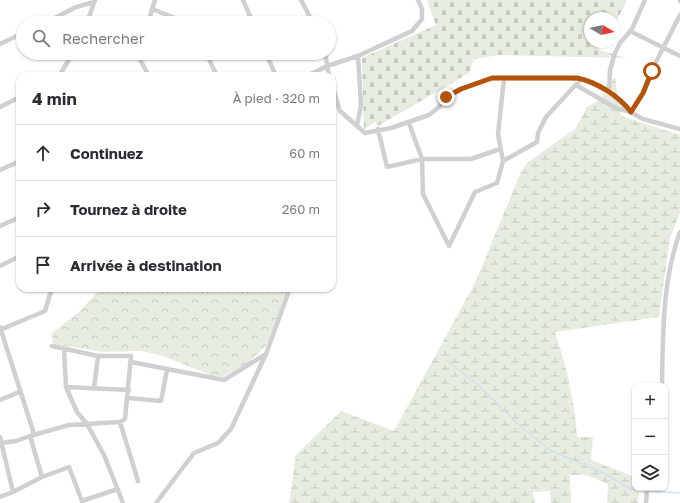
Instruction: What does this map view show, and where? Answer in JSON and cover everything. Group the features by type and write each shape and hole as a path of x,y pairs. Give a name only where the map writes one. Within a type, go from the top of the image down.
{"street":[{"path":"150,16 155,0"},
{"path":"243,0 250,16"},
{"path":"301,0 309,16"},
{"path":"315,72 327,66 358,56 416,28 423,16 418,0"},
{"path":"609,92 610,70 613,58 620,43 630,31 645,0"},
{"path":"58,16 72,9 95,1"},
{"path":"90,16 95,1"},
{"path":"152,9 170,16"},
{"path":"631,112 643,93 680,15"},
{"path":"630,31 663,49 680,56"},
{"path":"0,44 16,36"},
{"path":"357,125 360,105 358,56"},
{"path":"61,72 69,60"},
{"path":"141,60 147,72"},
{"path":"209,60 215,72"},
{"path":"269,60 274,72"},
{"path":"326,60 328,72"},
{"path":"336,98 340,111 365,132 392,128 430,115 439,107 446,97 461,89 492,78 581,79 609,92 631,112 643,119 680,129"},
{"path":"409,123 422,159 423,194 449,246 475,192 497,183 502,161 499,127 504,79"},
{"path":"502,161 537,142 538,133 546,117 581,79"},
{"path":"576,85 616,108 631,112"},
{"path":"0,107 16,99"},
{"path":"378,129 387,167 422,159 471,158 500,149"},
{"path":"0,170 16,163"},
{"path":"0,226 16,219"},
{"path":"662,383 663,320 665,301 680,232"},
{"path":"0,266 16,258"},
{"path":"42,477 20,392 0,329 45,311 51,292"},
{"path":"156,503 194,453 218,443 226,436 266,354 289,292"},
{"path":"14,492 0,439 16,441 69,425 120,422 125,419 129,390 131,356 98,356 52,346"},
{"path":"64,349 66,387 77,412 87,424 110,468 123,503"},
{"path":"131,362 224,380 266,354"},
{"path":"94,389 98,356"},
{"path":"128,398 161,401 167,370"},
{"path":"66,387 129,390"},
{"path":"0,400 20,392"},
{"path":"120,422 138,481"},
{"path":"0,498 42,477 69,467 82,501"},
{"path":"76,503 118,489"},
{"path":"646,503 647,491"}],"green space":[{"path":"427,0 627,0 620,14 620,12 584,12 584,48 600,48 599,50 627,58 499,55 474,59 469,73 378,126 375,122 364,130 362,58 436,25"},
{"path":"615,78 621,116 680,135 680,213 670,238 659,317 555,332 569,384 577,437 593,437 591,460 632,476 632,491 640,491 638,503 607,503 608,484 586,475 570,475 571,503 551,503 550,491 533,492 535,503 289,503 296,455 341,411 394,431 475,283 521,172 527,163 576,128 587,107 602,98 606,85"},
{"path":"97,292 287,292 266,346 249,362 223,377 211,375 160,355 141,351 104,352 53,344 52,333 80,311"}],"waterway":[{"path":"446,360 479,386 519,425 550,450 605,474 632,489"},
{"path":"649,491 680,493"}],"route":[{"path":"446,97 473,84 492,78 577,78 585,80 609,92 631,112 643,93 652,71"}]}
